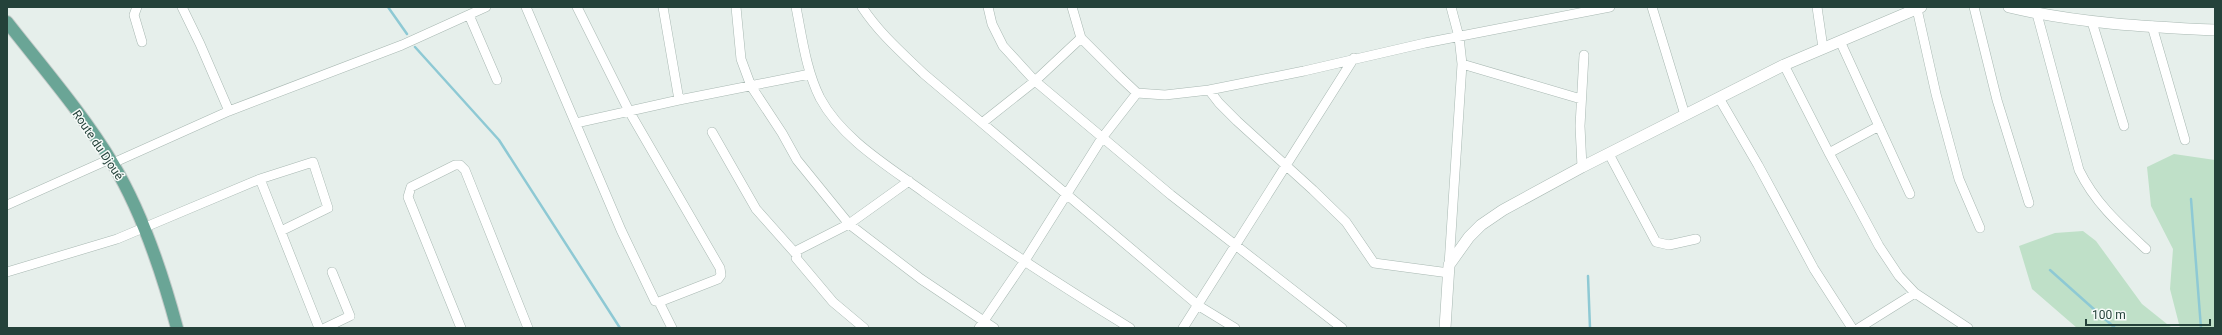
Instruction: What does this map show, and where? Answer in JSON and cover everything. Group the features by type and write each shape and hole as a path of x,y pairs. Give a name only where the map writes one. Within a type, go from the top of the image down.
{"main road":[{"name":"Route du Djoué","path":"7,22 77,113 111,161 144,227 167,292 177,328"}],"street":[{"path":"137,7 134,15 142,42"},
{"path":"182,7 229,111"},
{"path":"7,205 229,111 402,44 486,7"},
{"path":"526,7 637,266 653,297 660,302 672,328"},
{"path":"578,7 629,111 720,268 721,274 718,279 660,302"},
{"path":"663,7 679,100"},
{"path":"736,7 740,59 751,86 782,132 798,160 849,224 981,325 994,328"},
{"path":"796,7 810,74 820,98 831,114 849,135 909,181 1024,262 1130,328"},
{"path":"862,7 890,42 924,74 1199,306 1235,328"},
{"path":"988,7 992,24 1003,46 1035,81 1102,138 1235,246 1342,328"},
{"path":"1072,7 1081,38 1137,93 1165,95 1209,90 1304,71 1354,58 1591,9 1610,7"},
{"path":"1445,328 1462,64 1459,37 1451,7"},
{"path":"1652,7 1685,115"},
{"path":"1816,7 1823,48"},
{"path":"1974,7 1997,100 2029,203"},
{"path":"2009,7 2037,14 2092,22 2214,32"},
{"path":"1449,269 1464,243 1481,225 1503,210 1582,167 1784,65 1919,8 1936,94 1959,179 1980,228"},
{"path":"2037,14 2079,170 2088,189 2107,212 2146,249"},
{"path":"469,15 497,80"},
{"path":"2092,22 2124,126"},
{"path":"2152,26 2185,140"},
{"path":"982,123 1035,81 1081,38"},
{"path":"1840,41 1910,194"},
{"path":"1582,167 1581,99 1584,55"},
{"path":"1183,328 1199,306 1285,166 1354,58"},
{"path":"1462,64 1581,99"},
{"path":"1784,65 1879,246 1899,276 1915,293 1967,328"},
{"path":"576,123 679,100 810,74"},
{"path":"1209,90 1218,103 1285,166 1314,190 1346,222 1374,263 1449,269"},
{"path":"981,325 1024,262 1102,138 1137,93"},
{"path":"1719,98 1758,165 1814,269 1852,328"},
{"path":"1829,153 1879,126"},
{"path":"712,132 756,209 796,254 796,258 833,302 864,328"},
{"path":"1609,154 1656,242 1669,245 1696,239"},
{"path":"7,272 117,239 260,179 311,162 315,164 328,208 281,230"},
{"path":"461,328 408,197 411,187 455,165 460,165 465,170 528,328"},
{"path":"260,179 319,328"},
{"path":"796,254 798,250 849,224 909,181"},
{"path":"325,328 350,316 332,272"},
{"path":"1859,328 1915,293"}],"green space":[{"path":"2174,154 2215,160 2215,328 2180,328 2170,289 2173,249 2151,206 2147,167"},
{"path":"2083,231 2096,241 2142,304 2172,328 2077,328 2032,289 2019,246 2055,233"}],"waterway":[{"path":"388,7 407,34"},
{"path":"415,47 499,140 620,328"},
{"path":"2191,199 2201,328"},
{"path":"2050,270 2115,328"},
{"path":"1588,276 1590,328"}]}
